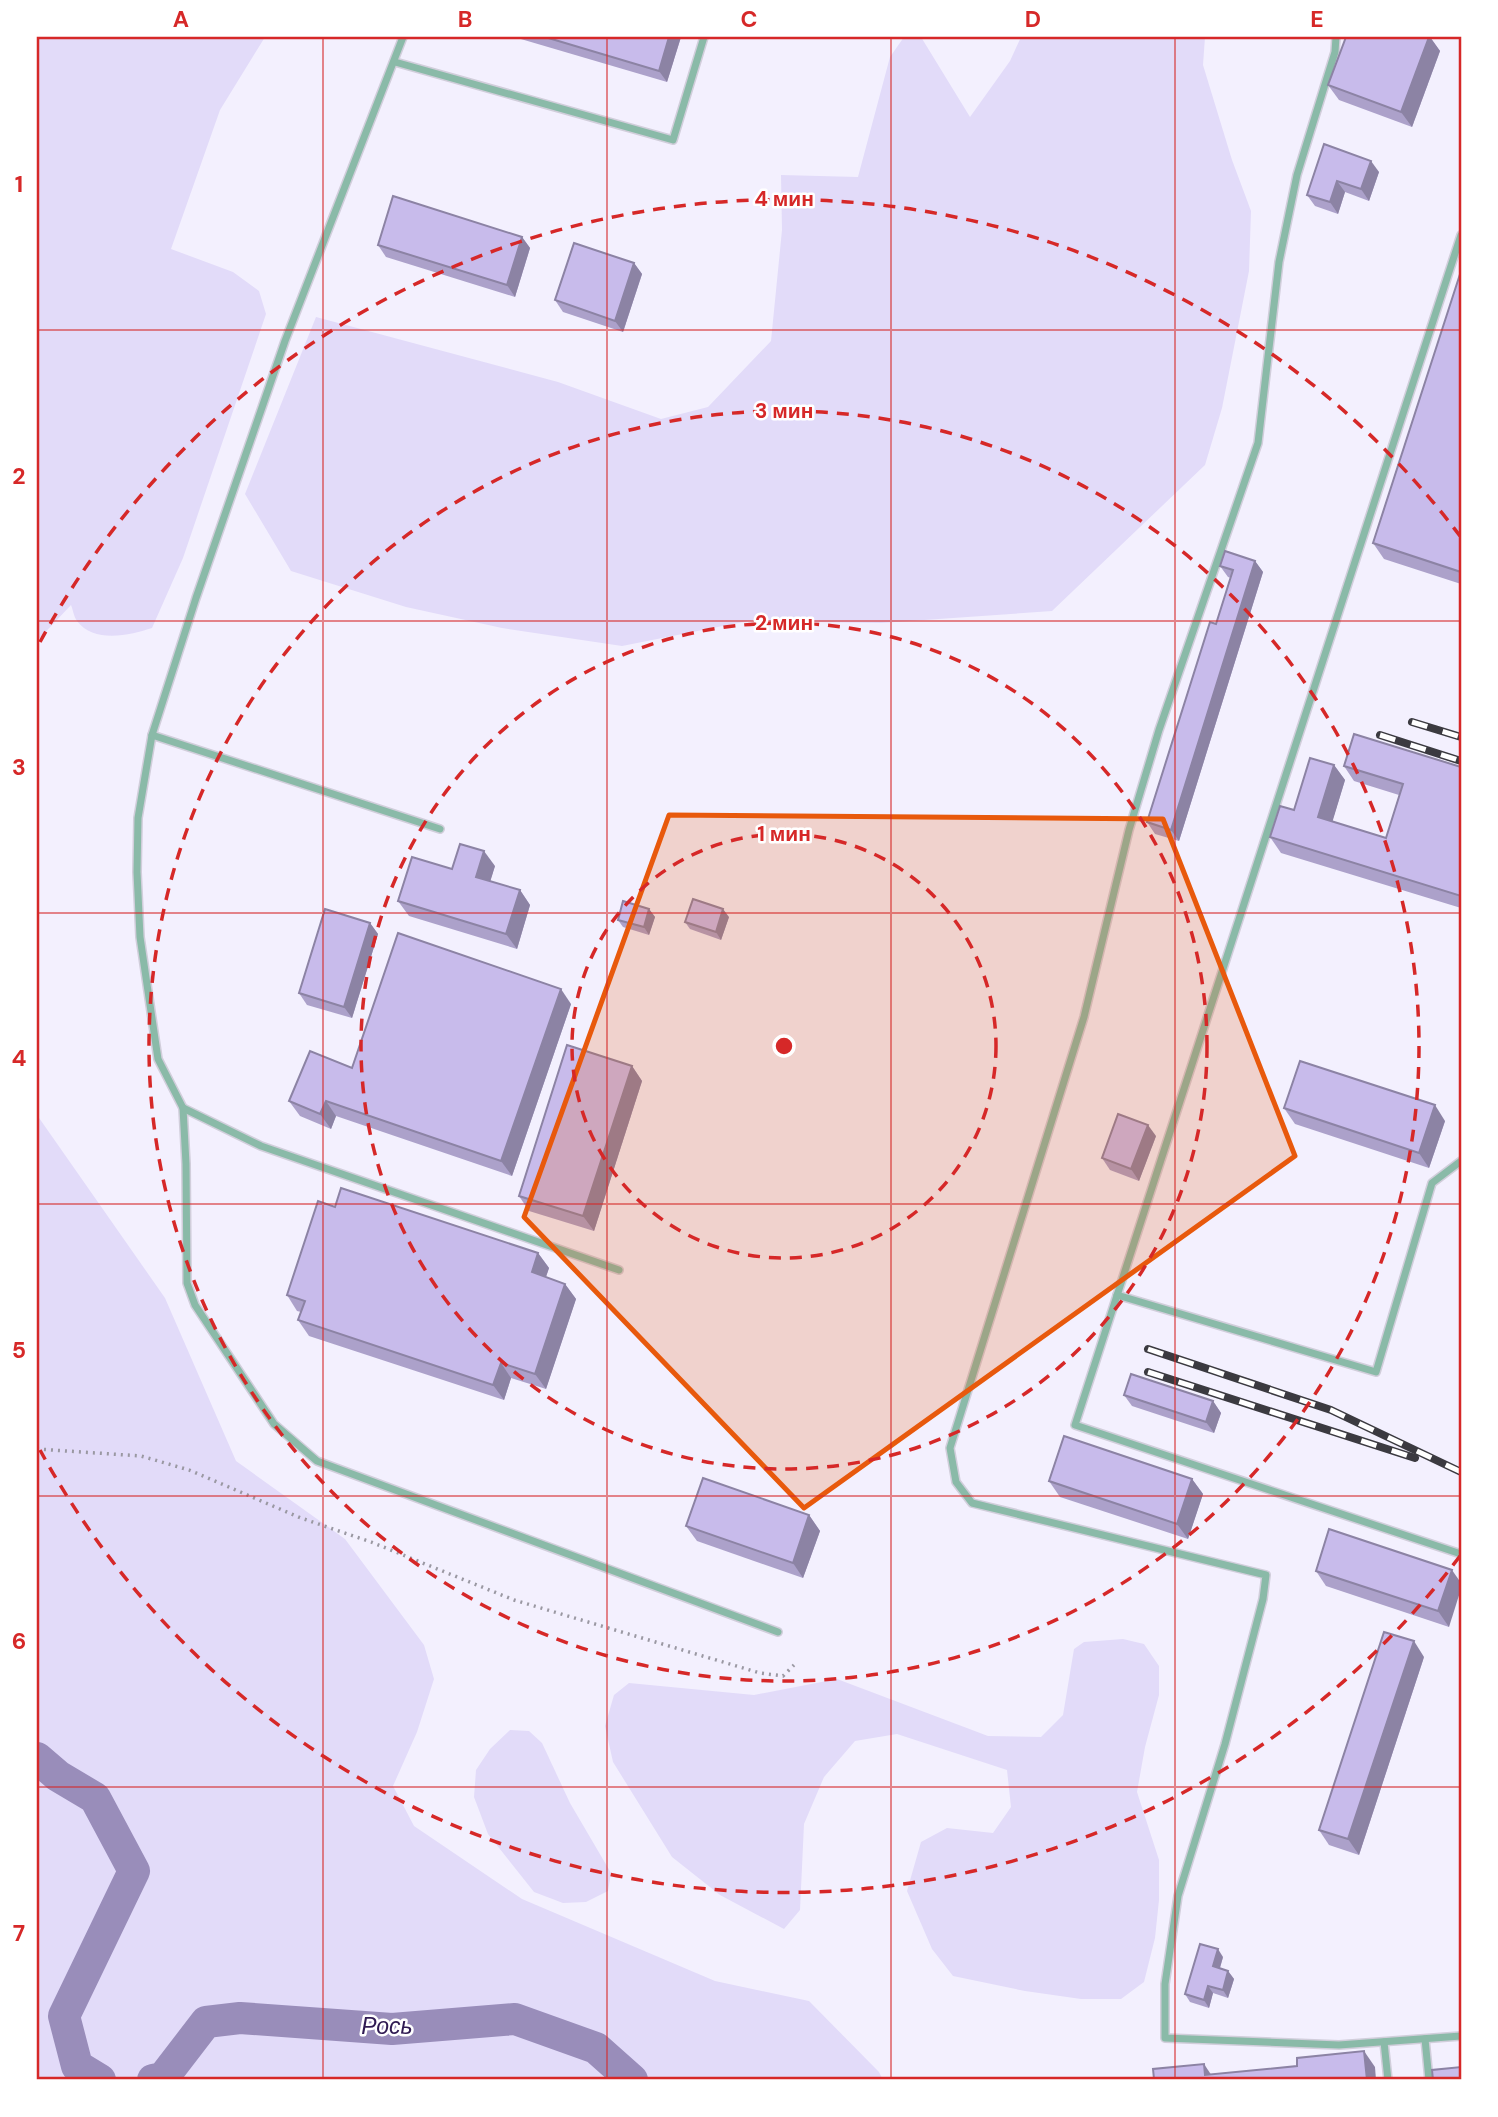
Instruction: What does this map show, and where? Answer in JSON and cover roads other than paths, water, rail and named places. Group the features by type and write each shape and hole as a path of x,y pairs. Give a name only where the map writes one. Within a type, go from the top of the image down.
{"lane":[{"path":"403,37 285,341 196,598 152,735 138,818 140,937 158,1059 183,1108 187,1283 195,1305 274,1424 317,1461 778,1632"},
{"path":"395,62 673,140 704,37"},
{"path":"1336,37 1335,52 1297,175 1279,262 1258,443 1159,730 1129,830 1084,1017 950,1448 956,1482 972,1503 1266,1575 1263,1600 1225,1744 1178,1896 1165,1984 1165,2038 1339,2045 1461,2036"},
{"path":"1461,235 1075,1425 1461,1554"},
{"path":"152,735 440,829"},
{"path":"183,1108 261,1146 619,1270"},
{"path":"1117,1295 1376,1372 1432,1183 1461,1161"},
{"path":"1425,2039 1429,2080"},
{"path":"1384,2042 1388,2080"}],"waterway":[{"name":"Рось","path":"37,1758 58,1776 95,1798 134,1871 64,2016 77,2066 100,2080"},
{"name":"Рось","path":"153,2080 163,2078 206,2022 240,2018 392,2029 515,2019 596,2048 632,2080"}],"railway":[{"path":"1412,722 1461,737"},
{"path":"1380,735 1461,761"},
{"path":"1148,1349 1331,1410 1461,1472"},
{"path":"1148,1372 1415,1458"}]}
